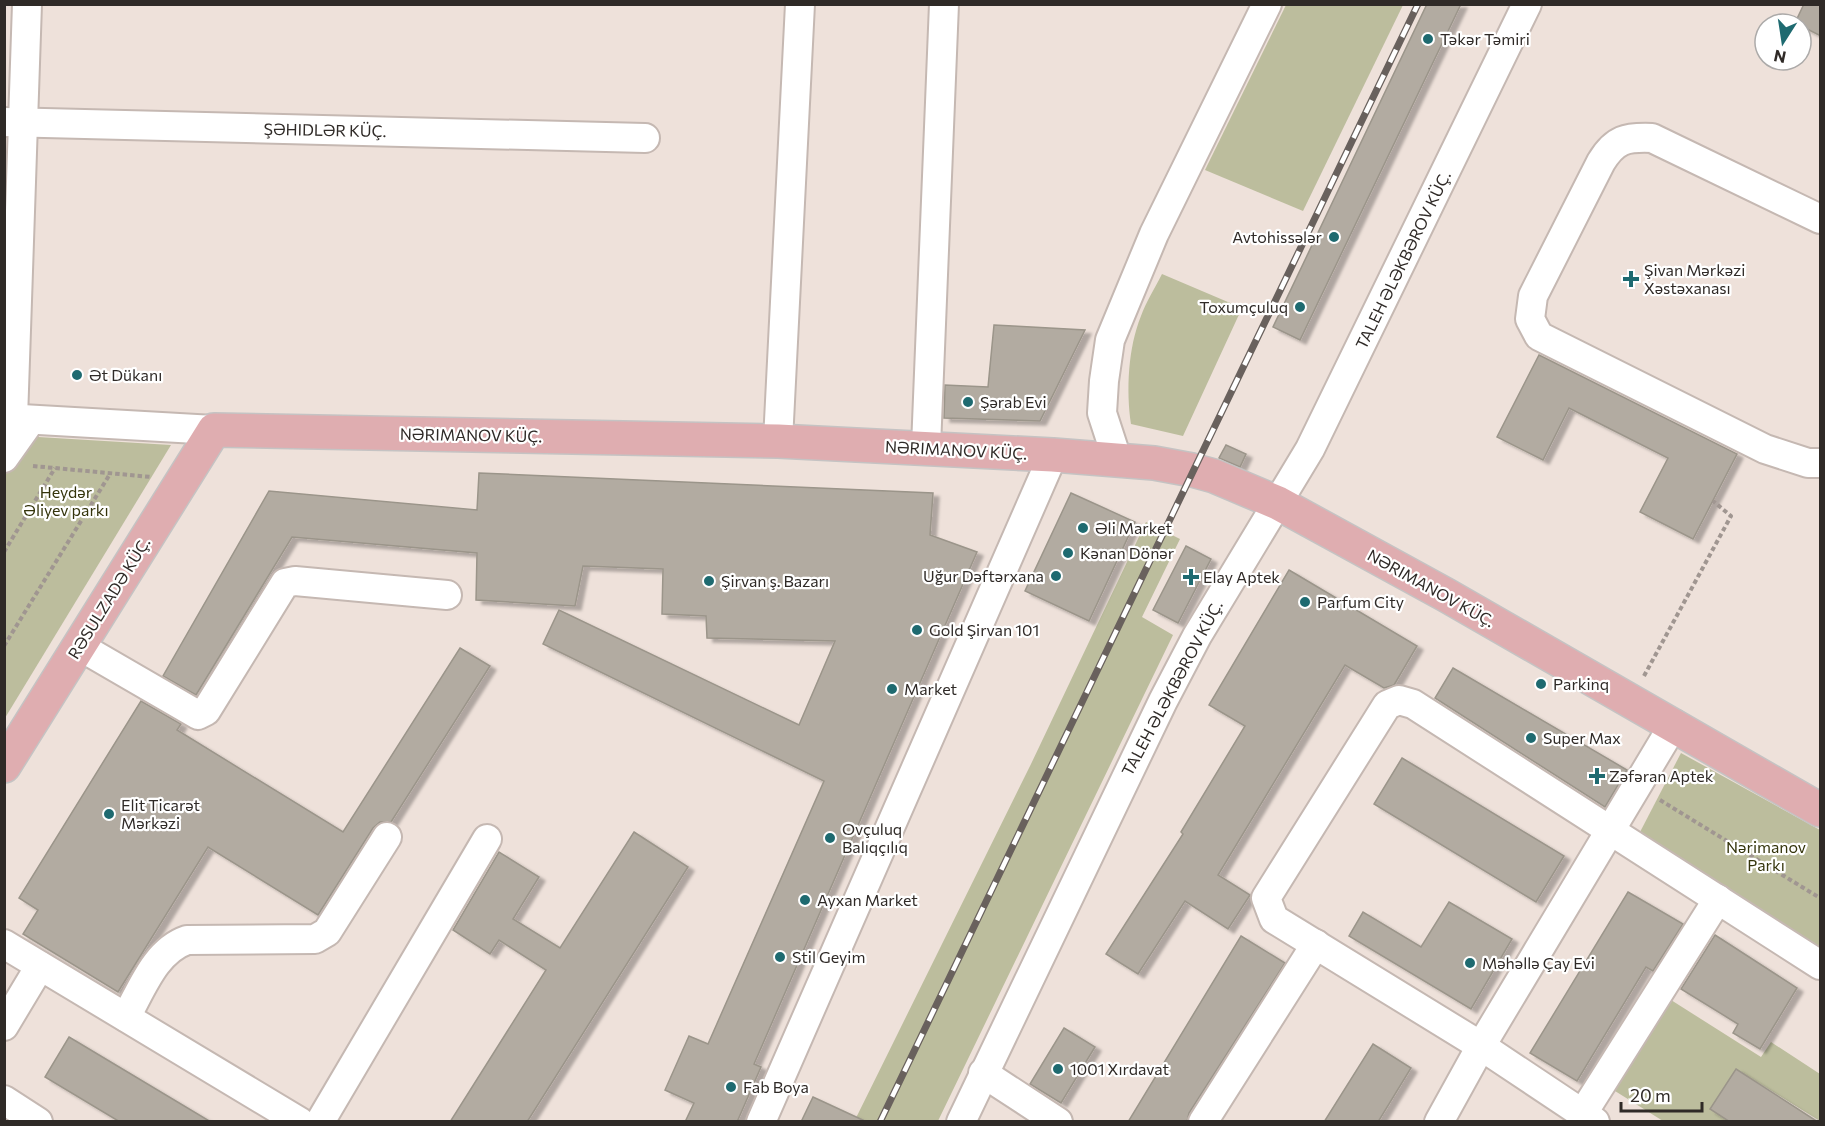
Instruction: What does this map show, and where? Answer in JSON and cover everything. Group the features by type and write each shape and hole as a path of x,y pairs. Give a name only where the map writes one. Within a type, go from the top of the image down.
{"main road":[{"name":"NƏRIMANOV KÜÇ.","path":"214,430 778,441 926,447 1117,459 1203,472 1278,503 1446,595 1821,810"},
{"name":"RƏSULZADƏ KÜÇ.","path":"4,766 214,430"}],"street":[{"path":"15,462 14,122 27,4"},
{"path":"778,441 800,4"},
{"path":"926,447 944,4"},
{"path":"1117,459 1102,413 1110,340 1154,234 1267,4"},
{"name":"TALEH ƏLƏKBƏROV KÜÇ.","path":"961,1122 1163,701 1197,636 1278,503 1332,405 1527,4"},
{"name":"ŞƏHIDLƏR KÜÇ.","path":"14,122 645,138"},
{"path":"1821,219 1652,138 1632,137 1611,146 1601,162 1533,296 1530,319 1539,336 1765,449 1808,463 1821,463"},
{"name":"NƏRIMANOV KÜÇ.","path":"16,419 214,430"},
{"path":"761,1122 1053,455"},
{"path":"79,646 198,715 206,711 285,583 295,581 447,595"},
{"path":"1718,899 1589,1117 1481,1046 1274,919 1266,898 1386,705 1399,700 1413,704 1611,831 1718,899 1821,965"},
{"path":"1439,1122 1481,1046 1674,724"},
{"path":"126,1017 163,953 173,945 187,940 315,939 327,932 387,837"},
{"path":"320,1122 487,839"},
{"path":"4,944 300,1122"},
{"path":"1203,1122 1316,944"},
{"path":"4,1026 40,966"},
{"path":"983,1073 1058,1122"},
{"path":"4,1100 38,1122"}],"path":[{"path":"15,462 151,477"},
{"path":"4,552 55,468"},
{"path":"4,646 110,474"},
{"path":"1631,701 1731,516 1713,501"},
{"path":"1638,786 1821,898"}],"green space":[{"path":"1286,5 1403,5 1303,211 1205,170"},
{"path":"1162,274 1242,308 1183,436 1131,424 1129,383 1133,342 1143,311"},
{"name":"Heydər Əliyev parkı","path":"5,435 171,445 5,718"},
{"path":"1146,522 1180,539 1142,617 1173,635 938,1121 854,1122 1031,764"},
{"name":"Nərimanov Parkı","path":"1681,753 1820,830 1820,949 1639,834"},
{"path":"1671,1000 1761,1057 1771,1042 1820,1074 1820,1121 1736,1069 1728,1121 1663,1121 1615,1091"}],"building":[{"path":"1427,4 1461,4 1300,340 1273,327"},
{"path":"1804,4 1821,4 1821,36 1813,32 1813,12 1800,12"},
{"path":"994,325 1085,330 1040,421 944,418 945,385 988,387"},
{"path":"1539,355 1737,454 1693,539 1640,512 1668,458 1569,408 1543,460 1497,437"},
{"path":"1226,445 1246,454 1240,467 1219,458"},
{"path":"479,473 933,493 930,535 977,552 754,1064 761,1067 737,1122 685,1122 694,1103 665,1090 689,1036 708,1044 824,781 543,644 559,610 799,725 835,641 707,638 706,616 662,614 663,569 583,566 575,606 476,600 477,553 292,537 196,695 163,676 269,491 477,510"},
{"path":"1071,493 1135,522 1089,621 1025,591"},
{"path":"1186,546 1211,559 1178,623 1153,610"},
{"path":"1289,570 1417,646 1394,685 1384,688 1345,665 1218,875 1250,895 1228,929 1185,901 1138,974 1106,954 1183,834 1181,832 1245,726 1209,705"},
{"path":"460,648 490,666 391,822 380,822 373,828 318,915 208,847 118,992 23,934 38,910 19,898 141,701 181,724 177,730 343,832"},
{"path":"1453,668 1627,770 1605,807 1435,698"},
{"path":"1402,758 1564,856 1536,902 1374,804"},
{"path":"634,832 688,867 527,1122 450,1122 546,970 499,940 490,954 453,930 499,852 539,877 513,919 560,948"},
{"path":"1628,892 1683,924 1653,971 1646,967 1577,1081 1530,1053"},
{"path":"1449,902 1512,939 1471,1009 1349,936 1363,912 1421,947"},
{"path":"1715,935 1797,988 1760,1049 1733,1033 1738,1024 1681,989"},
{"path":"1241,936 1285,963 1189,1113 1187,1122 1128,1122"},
{"path":"1064,1028 1095,1047 1061,1103 1030,1084"},
{"path":"69,1037 211,1122 120,1122 45,1077"},
{"path":"1373,1044 1411,1068 1378,1122 1324,1122"},
{"path":"1736,1069 1818,1122 1730,1122 1710,1109"},
{"path":"813,1097 867,1122 801,1122"}],"railway":[{"path":"880,1122 1418,4"}],"place":[{"name":"Təkər Təmiri","path":"1428,39"},
{"name":"Avtohissələr","path":"1334,237"},
{"name":"Şivan Mərkəzi Xəstəxanası","path":"1631,279"},
{"name":"Toxumçuluq","path":"1300,307"},
{"name":"Ət Dükanı","path":"77,375"},
{"name":"Şərab Evi","path":"968,402"},
{"name":"Əli Market","path":"1083,528"},
{"name":"Kənan Dönər","path":"1068,553"},
{"name":"Uğur Dəftərxana","path":"1056,576"},
{"name":"Elay Aptek","path":"1191,577"},
{"name":"Şirvan ş. Bazarı","path":"709,581"},
{"name":"Parfum City","path":"1305,602"},
{"name":"Gold Şirvan 101","path":"917,630"},
{"name":"Parkinq","path":"1541,684"},
{"name":"Market","path":"892,689"},
{"name":"Super Max","path":"1531,738"},
{"name":"Zəfəran Aptek","path":"1597,776"},
{"name":"Elit Ticarət Mərkəzi","path":"109,814"},
{"name":"Ovçuluq Balıqçılıq","path":"830,838"},
{"name":"Ayxan Market","path":"805,900"},
{"name":"Stil Geyim","path":"780,957"},
{"name":"Məhəllə Çay Evi","path":"1470,963"},
{"name":"1001 Xırdavat","path":"1058,1069"},
{"name":"Fab Boya","path":"731,1087"}]}
